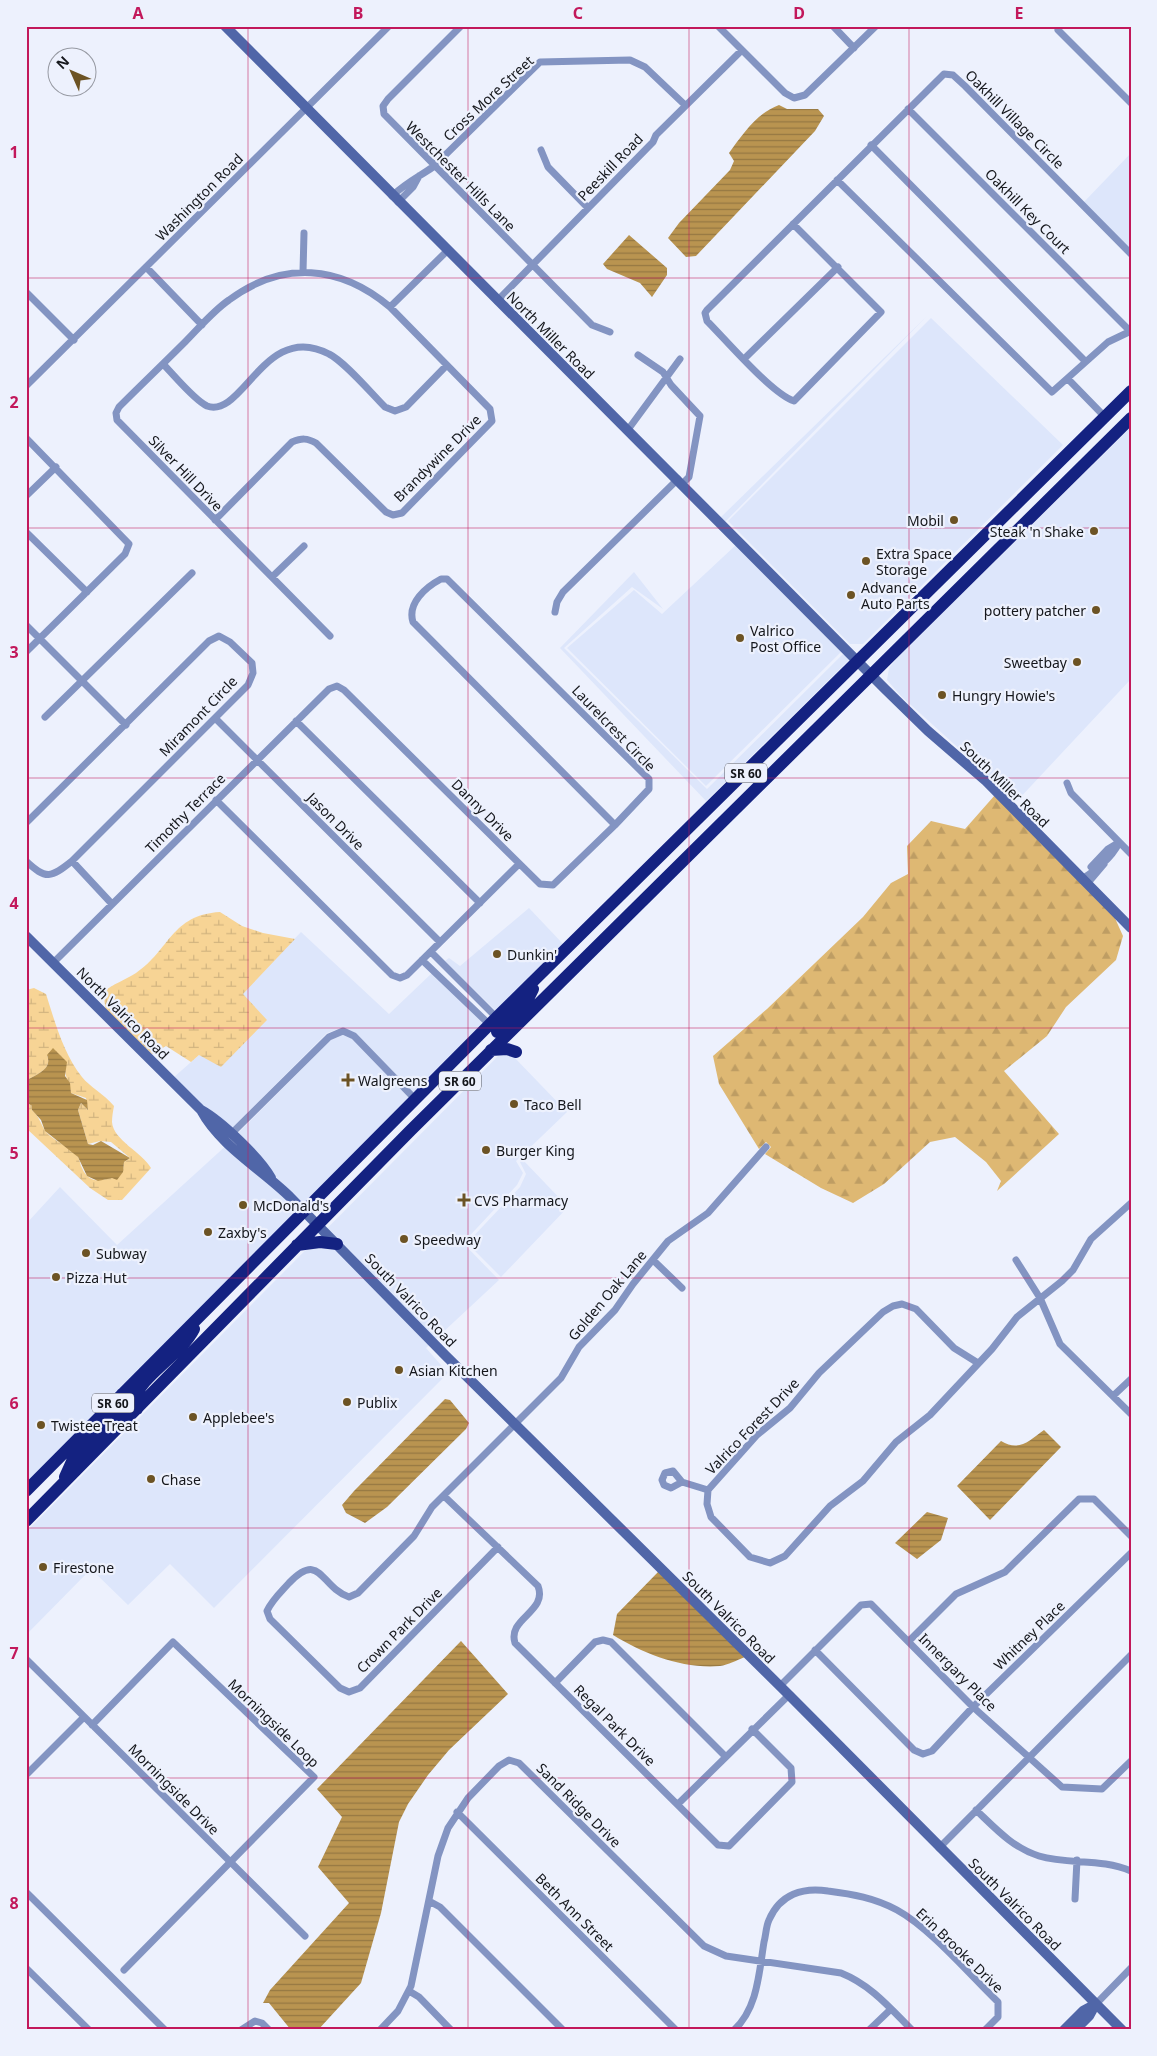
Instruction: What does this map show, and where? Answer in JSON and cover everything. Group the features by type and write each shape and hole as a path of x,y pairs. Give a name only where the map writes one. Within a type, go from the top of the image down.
{"highway":[{"name":"SR 60","path":"26,1521 317,1224 491,1050 500,1028 527,1001 537,980 1131,391"},
{"path":"1119,429 1118,418 1131,402"},
{"path":"1027,521 1043,492 1103,434 1107,424 1105,416"},
{"name":"SR 60","path":"26,1491 415,1099 500,1028 715,831 1131,418"},
{"path":"702,817 715,831"},
{"path":"491,1050 507,1049 516,1052"},
{"path":"297,1245 320,1242 336,1244"},
{"path":"137,1409 134,1401 139,1390 182,1347 192,1332 199,1315"},
{"path":"61,1486 74,1457 122,1407 124,1400 122,1394"}],"street":[{"name":"North Miller Road","path":"225,26 446,251 859,661"},
{"name":"Washington Road","path":"26,386 390,26"},
{"name":"Westchester Hills Lane","path":"461,26 388,99 384,106 384,114 388,121 592,325 610,332"},
{"path":"718,26 786,93 794,98 805,95 876,26"},
{"path":"833,26 854,48"},
{"path":"1058,30 1131,103"},
{"name":"Peeskill Road","path":"497,300 588,208 685,105 742,50"},
{"name":"Cross More Street","path":"395,199 411,179 433,166 540,62 630,60 645,67 685,105"},
{"name":"Oakhill Village Circle","path":"793,224 881,312 794,401 785,398 744,359 704,316 707,310 871,145 944,74 953,75 1131,254"},
{"name":"Oakhill Key Court","path":"908,109 1131,331"},
{"path":"871,145 1085,361"},
{"path":"541,150 548,167 588,208"},
{"path":"837,180 1052,392 1108,342 1131,331"},
{"path":"303,272 304,233"},
{"path":"390,307 446,251"},
{"path":"744,359 838,267"},
{"path":"147,268 202,325"},
{"name":"Brandywine Drive","path":"202,325 227,301 250,286 277,276 303,272 327,274 350,280 372,292 390,307 490,409 492,421 402,513 393,515 386,512 316,443 301,438 292,442 215,520"},
{"path":"26,292 74,340"},
{"name":"Silver Hill Drive","path":"202,325 119,407 116,413 117,420 330,636"},
{"path":"163,364 202,403 217,407 228,402 279,353 295,346 313,346 332,355 385,407 395,411 406,407 447,365"},
{"path":"555,612 557,602 563,592 680,482 689,477 701,419 663,372 638,355"},
{"path":"627,431 680,359"},
{"path":"1068,379 1105,416"},
{"path":"26,438 108,520 129,544 125,554 26,652"},
{"path":"26,496 56,467"},
{"path":"26,532 86,592"},
{"path":"272,577 304,546"},
{"path":"45,717 192,573"},
{"name":"Laurelcrest Circle","path":"447,579 649,779 649,790 615,825 413,622 410,614 412,607 433,583 447,579"},
{"path":"26,625 126,726 26,823"},
{"name":"Miramont Circle","path":"26,861 40,874 48,876 56,874 72,861 248,685 252,673 252,663 230,642 219,636 209,641 126,726"},
{"name":"South Miller Road","path":"859,661 928,731 986,781 1131,928"},
{"name":"Timothy Terrace","path":"53,963 296,721 329,689 337,686"},
{"name":"Danny Drive","path":"337,686 344,690 540,884 553,885 615,825"},
{"name":"Jason Drive","path":"215,718 440,942"},
{"path":"296,721 480,903"},
{"path":"1067,783 1071,793 1131,854"},
{"path":"216,800 392,975 400,978 407,975 519,864"},
{"path":"1084,882 1104,853 1119,843"},
{"path":"1084,882 1113,854 1119,843"},
{"path":"72,861 112,904"},
{"name":"North Valrico Road","path":"26,936 201,1110 213,1127 259,1172 271,1178"},
{"path":"431,952 500,1028"},
{"path":"422,960 500,1028"},
{"path":"231,1134 329,1037 343,1032 354,1036 415,1099"},
{"name":"North Valrico Road","path":"201,1110 213,1116 264,1166 271,1178 317,1224"},
{"name":"Golden Oak Lane","path":"515,1424 560,1378 579,1347 615,1310 668,1241 708,1213 766,1147"},
{"name":"Valrico Forest Drive","path":"978,1363 954,1348 916,1309 902,1304 893,1306 883,1312 819,1374 790,1408 757,1435 708,1490 707,1504 711,1517 750,1557 770,1563 785,1556 830,1506 863,1481 896,1442 930,1415 978,1363 1017,1317 1062,1281 1072,1270 1091,1239 1131,1203"},
{"name":"South Valrico Road","path":"317,1224 1122,2030"},
{"path":"653,1260 682,1288"},
{"path":"1016,1260 1040,1298 1060,1344 1131,1414"},
{"path":"1113,1396 1131,1379"},
{"name":"Crown Park Drive","path":"498,1547 360,1688 349,1692 340,1688 270,1619 267,1611 270,1603 301,1571 309,1568 316,1570 341,1594 349,1597 358,1593 414,1536 432,1507 515,1424"},
{"path":"682,1482 708,1490"},
{"name":"Regal Park Drive","path":"444,1496 538,1586 541,1593 538,1604 515,1627 513,1634 515,1642 718,1844 729,1846 792,1782 791,1768 752,1729"},
{"path":"909,1641 956,1594 1005,1572 1079,1499 1094,1499 1131,1536"},
{"name":"Whitney Place","path":"815,1650 914,1750 923,1754 932,1751 973,1707 1131,1553"},
{"name":"Innergary Place","path":"780,1686 861,1605 871,1604 973,1707 1062,1787 1102,1789 1131,1761"},
{"path":"555,1683 595,1642 603,1640 611,1642 725,1756"},
{"name":"Morningside Loop","path":"92,1725 173,1642 314,1776 124,1970"},
{"path":"940,1848 1131,1655"},
{"name":"Morningside Drive","path":"26,1658 305,1936"},
{"path":"678,1804 752,1729 789,1695"},
{"path":"26,1775 84,1717"},
{"name":"Sand Ridge Drive","path":"380,2030 398,2011 409,1991 440,1850 457,1812 501,1764 509,1760 517,1762 697,1941 722,1955 842,1973 868,1986 912,2030"},
{"path":"976,1810 1001,1834 1027,1852 1052,1859 1107,1863 1131,1871"},
{"name":"Beth Ann Street","path":"457,1812 676,2030"},
{"path":"1075,1899 1077,1860"},
{"name":"Erin Brooke Drive","path":"734,2030 749,2011 756,1991 768,1920 774,1910 795,1893 811,1888 857,1895 876,1901 897,1910 917,1923 998,2002 998,2017 985,2030"},
{"path":"26,1892 165,2030"},
{"path":"429,1901 440,1907 563,2030"},
{"path":"26,1968 89,2030"},
{"path":"1075,2030 1089,2016 1096,2004 1131,1968"},
{"path":"409,1991 451,2030"},
{"path":"1064,2030 1083,2011 1096,2004"},
{"path":"869,2030 891,2010"},
{"path":"242,2030 255,2021 262,2023 269,2030"}],"shaded area":[{"path":"779,105 787,109 818,109 824,116 815,131 696,256 686,257 668,238 679,223 730,170 734,161 729,153 745,132 764,113"},
{"path":"1131,153 1131,249 1084,202"},
{"path":"629,235 667,268 667,275 652,297 640,283 607,269 603,264"},
{"path":"927,316 725,522 721,517"},
{"path":"931,318 1063,445 863,644 850,644 728,521"},
{"path":"1131,427 1131,679 1017,801 901,696 887,680 889,668"},
{"path":"737,544 841,652 706,786 567,648 634,590 662,614"},
{"path":"634,572 663,609 632,587 564,648 707,789 843,654 851,658 706,801 560,648"},
{"path":"529,908 564,945 497,1012 445,961 449,958 460,966"},
{"path":"301,932 389,1014 432,973 485,1024 415,1094 356,1033 341,1028 327,1033 228,1132 173,1078 199,1055 266,1020 242,994"},
{"path":"343,1035 352,1039 410,1099 303,1206 233,1138 331,1040"},
{"path":"53,1048 67,1062 65,1076 70,1083 71,1093 87,1100 88,1110 81,1103 78,1110 88,1144 93,1145 101,1141 130,1158 124,1162 123,1172 117,1180 112,1178 98,1181 87,1176 78,1157 45,1131 41,1120 32,1110 32,1106 26,1102 26,1081 46,1068 48,1064 47,1055"},
{"path":"500,1054 512,1055 567,1112 516,1161 523,1173 517,1185 463,1243 499,1280 426,1348 448,1373 214,1608 170,1564 128,1605 91,1569 26,1635 26,1532"},
{"path":"229,1143 298,1211 26,1486 26,1224 60,1187 117,1245"},
{"path":"539,1143 523,1160 568,1207 501,1277 467,1243 520,1187 526,1174 520,1162"},
{"path":"445,1399 450,1400 469,1423 466,1429 387,1507 365,1523 346,1513 342,1505 354,1491"},
{"path":"1044,1430 1061,1447 990,1520 957,1486 1001,1441 1013,1445 1024,1444"},
{"path":"927,1512 948,1518 941,1540 917,1559 895,1543"},
{"path":"659,1571 745,1657 720,1666 678,1663 650,1654 613,1635 617,1614"},
{"path":"461,1641 508,1694 449,1750 428,1775 408,1804 399,1822 381,1913 361,1983 318,2030 291,2030 269,2003 263,2003 270,1990 349,1903 318,1867 342,1817 317,1789"}],"green space":[{"path":"995,795 1114,916 1123,936 1116,960 1066,1007 1047,1036 1004,1071 1059,1134 997,1191 1001,1181 986,1162 955,1137 930,1142 884,1184 853,1203 821,1188 765,1154 771,1147 766,1142 759,1149 719,1084 713,1056 767,1009 863,917 891,883 908,874 907,846 931,821 965,829"},
{"path":"220,912 242,926 263,933 295,939 243,994 267,1020 221,1067 199,1055 191,1062 166,1046 152,1054 106,1011 103,992 136,973 147,964 172,935 191,920"},
{"path":"34,988 46,994 60,1037 75,1068 85,1081 114,1106 112,1122 117,1135 142,1157 151,1168 122,1200 108,1200 90,1188 26,1128 26,1102 32,1106 32,1110 47,1133 75,1153 86,1174 96,1180 107,1179 118,1173 123,1169 124,1162 130,1158 111,1142 100,1141 88,1144 78,1110 81,1103 88,1110 86,1098 71,1093 65,1068 47,1055 48,1064 46,1068 26,1081 26,990"}],"place":[{"name":"Mobil","path":"954,520"},
{"name":"Steak 'n Shake","path":"1094,531"},
{"name":"Extra Space Storage","path":"866,561"},
{"name":"Advance Auto Parts","path":"851,595"},
{"name":"pottery patcher","path":"1096,610"},
{"name":"Valrico Post Office","path":"740,638"},
{"name":"Sweetbay","path":"1077,662"},
{"name":"Hungry Howie's","path":"942,695"},
{"name":"Dunkin'","path":"497,954"},
{"name":"Walgreens","path":"348,1080"},
{"name":"Taco Bell","path":"514,1104"},
{"name":"Burger King","path":"486,1150"},
{"name":"CVS Pharmacy","path":"464,1200"},
{"name":"McDonald's","path":"243,1205"},
{"name":"Zaxby's","path":"208,1232"},
{"name":"Speedway","path":"404,1239"},
{"name":"Subway","path":"86,1253"},
{"name":"Pizza Hut","path":"56,1277"},
{"name":"Asian Kitchen","path":"399,1370"},
{"name":"Publix","path":"347,1402"},
{"name":"Applebee's","path":"193,1417"},
{"name":"Twistee Treat","path":"41,1425"},
{"name":"Chase","path":"151,1479"},
{"name":"Firestone","path":"43,1567"}]}
